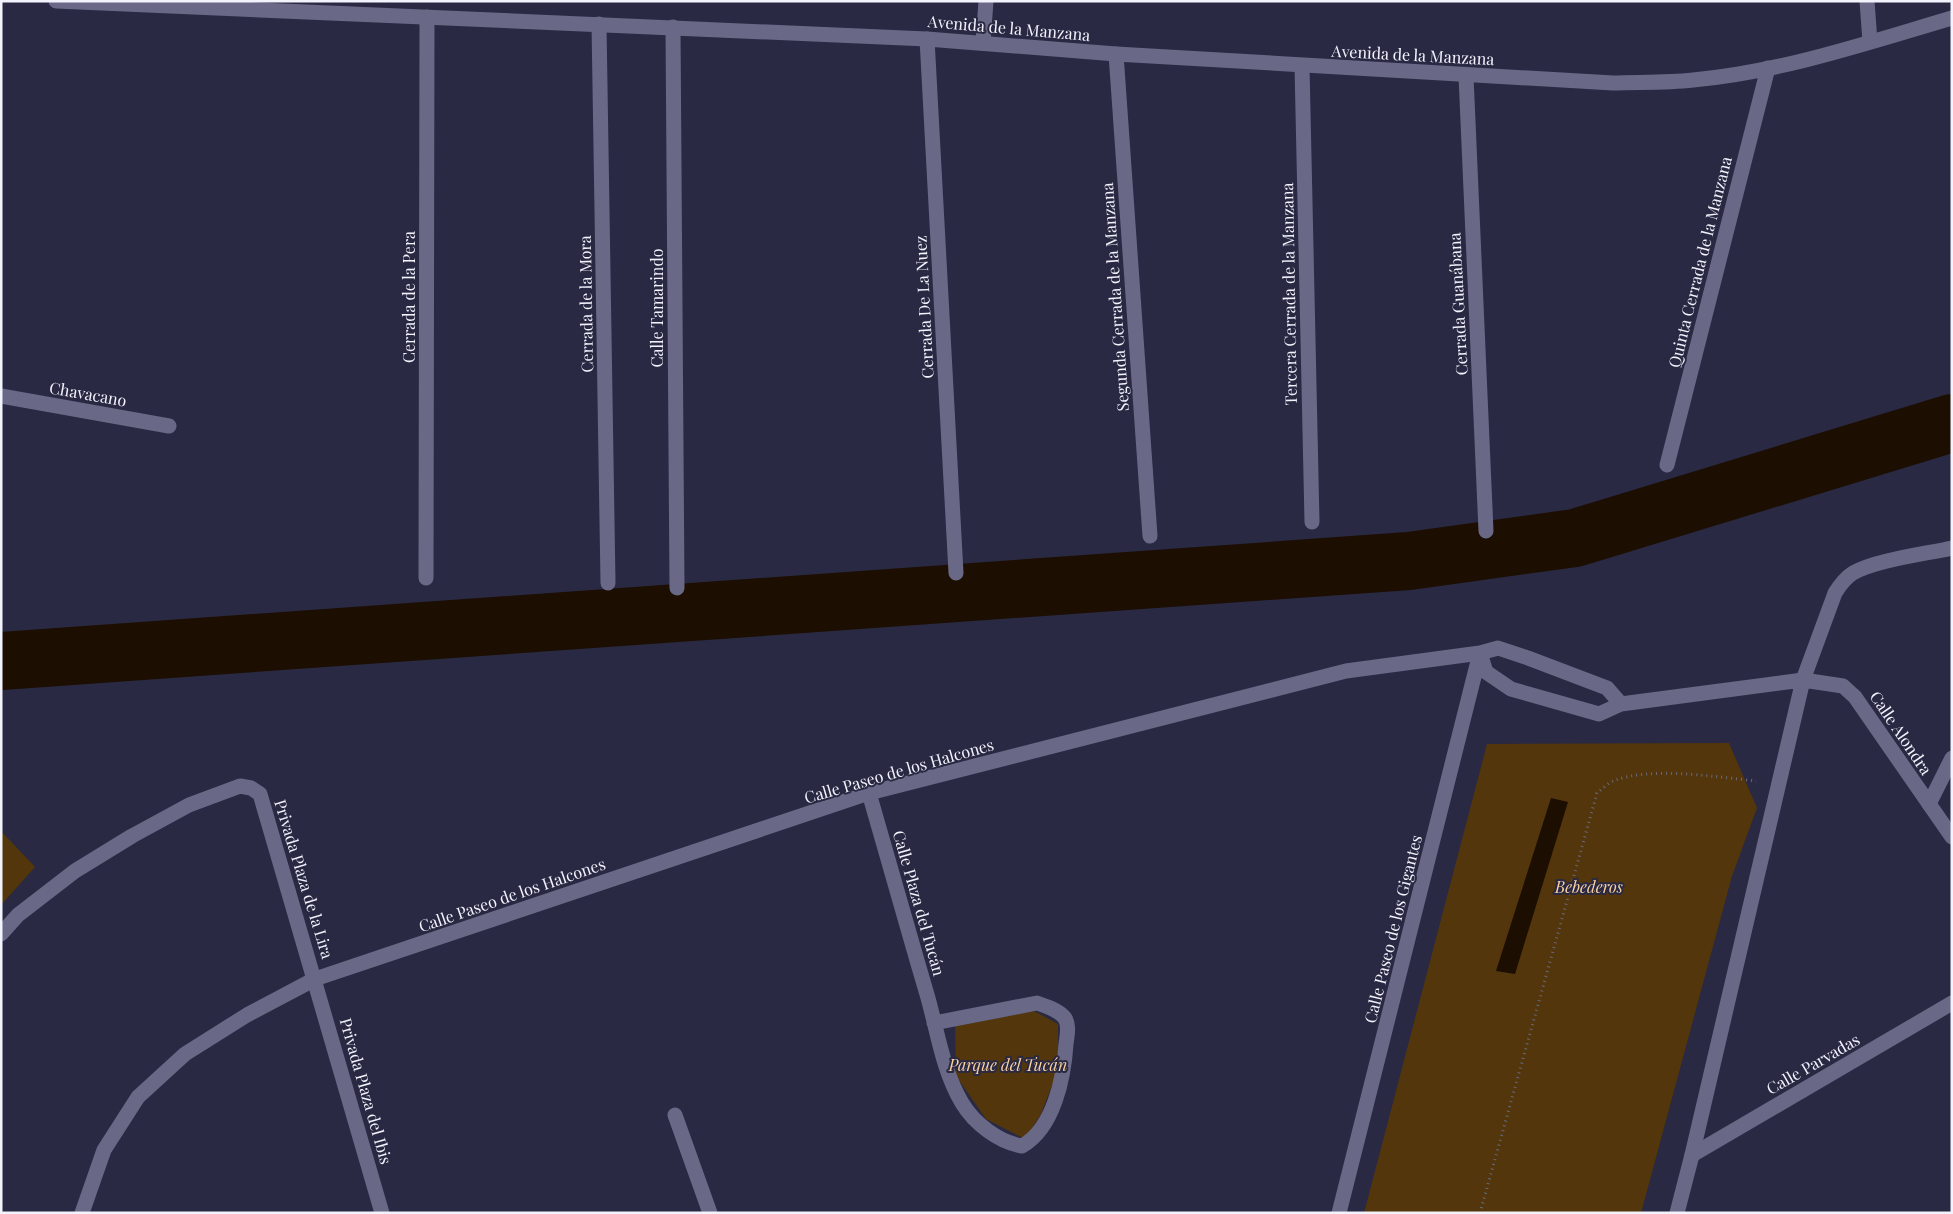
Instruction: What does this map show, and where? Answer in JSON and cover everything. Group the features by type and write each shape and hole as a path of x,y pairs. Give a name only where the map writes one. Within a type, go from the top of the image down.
{"street":[{"name":"Avenida de la Manzana","path":"56,1 279,6 426,16 927,39 1302,66 1613,83 1692,80 1768,68 1825,55 1952,18"},
{"path":"983,43 986,1"},
{"path":"1867,1 1870,42"},
{"name":"Cerrada de la Pera","path":"426,16 426,578"},
{"name":"Cerrada de la Mora","path":"599,24 608,583"},
{"name":"Calle Tamarindo","path":"672,27 677,588"},
{"name":"Cerrada De La Nuez","path":"927,39 956,573"},
{"name":"Segunda Cerrada de la Manzana","path":"1116,54 1150,536"},
{"name":"Tercera Cerrada de la Manzana","path":"1302,66 1312,522"},
{"name":"Quinta Cerrada de la Manzana","path":"1667,465 1768,68"},
{"name":"Cerrada Guanábana","path":"1466,76 1486,531"},
{"name":"Chavacano","path":"1,396 169,426"},
{"path":"1677,1213 1803,680 1835,593 1842,581 1854,573 1871,566 1952,548"},
{"name":"Calle Paseo de los Halcones","path":"82,1213 104,1150 138,1097 185,1054 246,1015 315,979 869,793 1346,672 1480,653 1498,648 1607,688 1621,704"},
{"path":"1480,653 1486,672 1511,689 1599,714 1621,704 1803,680"},
{"name":"Calle Paseo de los Gigantes","path":"1339,1213 1480,653"},
{"name":"Calle Alondra","path":"1803,680 1843,686 1850,690 1952,836"},
{"path":"1929,804 1952,758"},
{"name":"Privada Plaza de la Lira","path":"1,934 18,915 75,871 188,805 240,786 251,788 260,794 315,979"},
{"name":"Calle Plaza del Tucán","path":"869,793 948,1077 963,1105 982,1126 997,1137 1015,1145 1022,1146 1027,1144 1037,1133 1057,1096 1064,1070 1068,1027 1065,1018 1052,1008 1037,1003 934,1023"},
{"name":"Privada Plaza del Ibis","path":"315,979 382,1213"},
{"name":"Calle Parvadas","path":"1692,1155 1952,1003"},
{"path":"675,1115 710,1213"}],"path":[{"path":"1480,1213 1598,793 1612,782 1650,774 1688,774 1777,784"}],"green space":[{"name":"Bebederos","path":"1729,743 1757,808 1732,876 1641,1213 1364,1213 1487,744"},
{"path":"1,831 35,867 1,905"},
{"name":"Parque del Tucán","path":"1034,1011 1058,1024 1058,1070 1041,1114 1025,1139 986,1119 956,1076 955,1026"}],"shaded area":[{"path":"1551,798 1568,802 1515,974 1496,971"}],"waterway":[{"path":"1,661 1409,561 1575,538 1952,423"}]}
